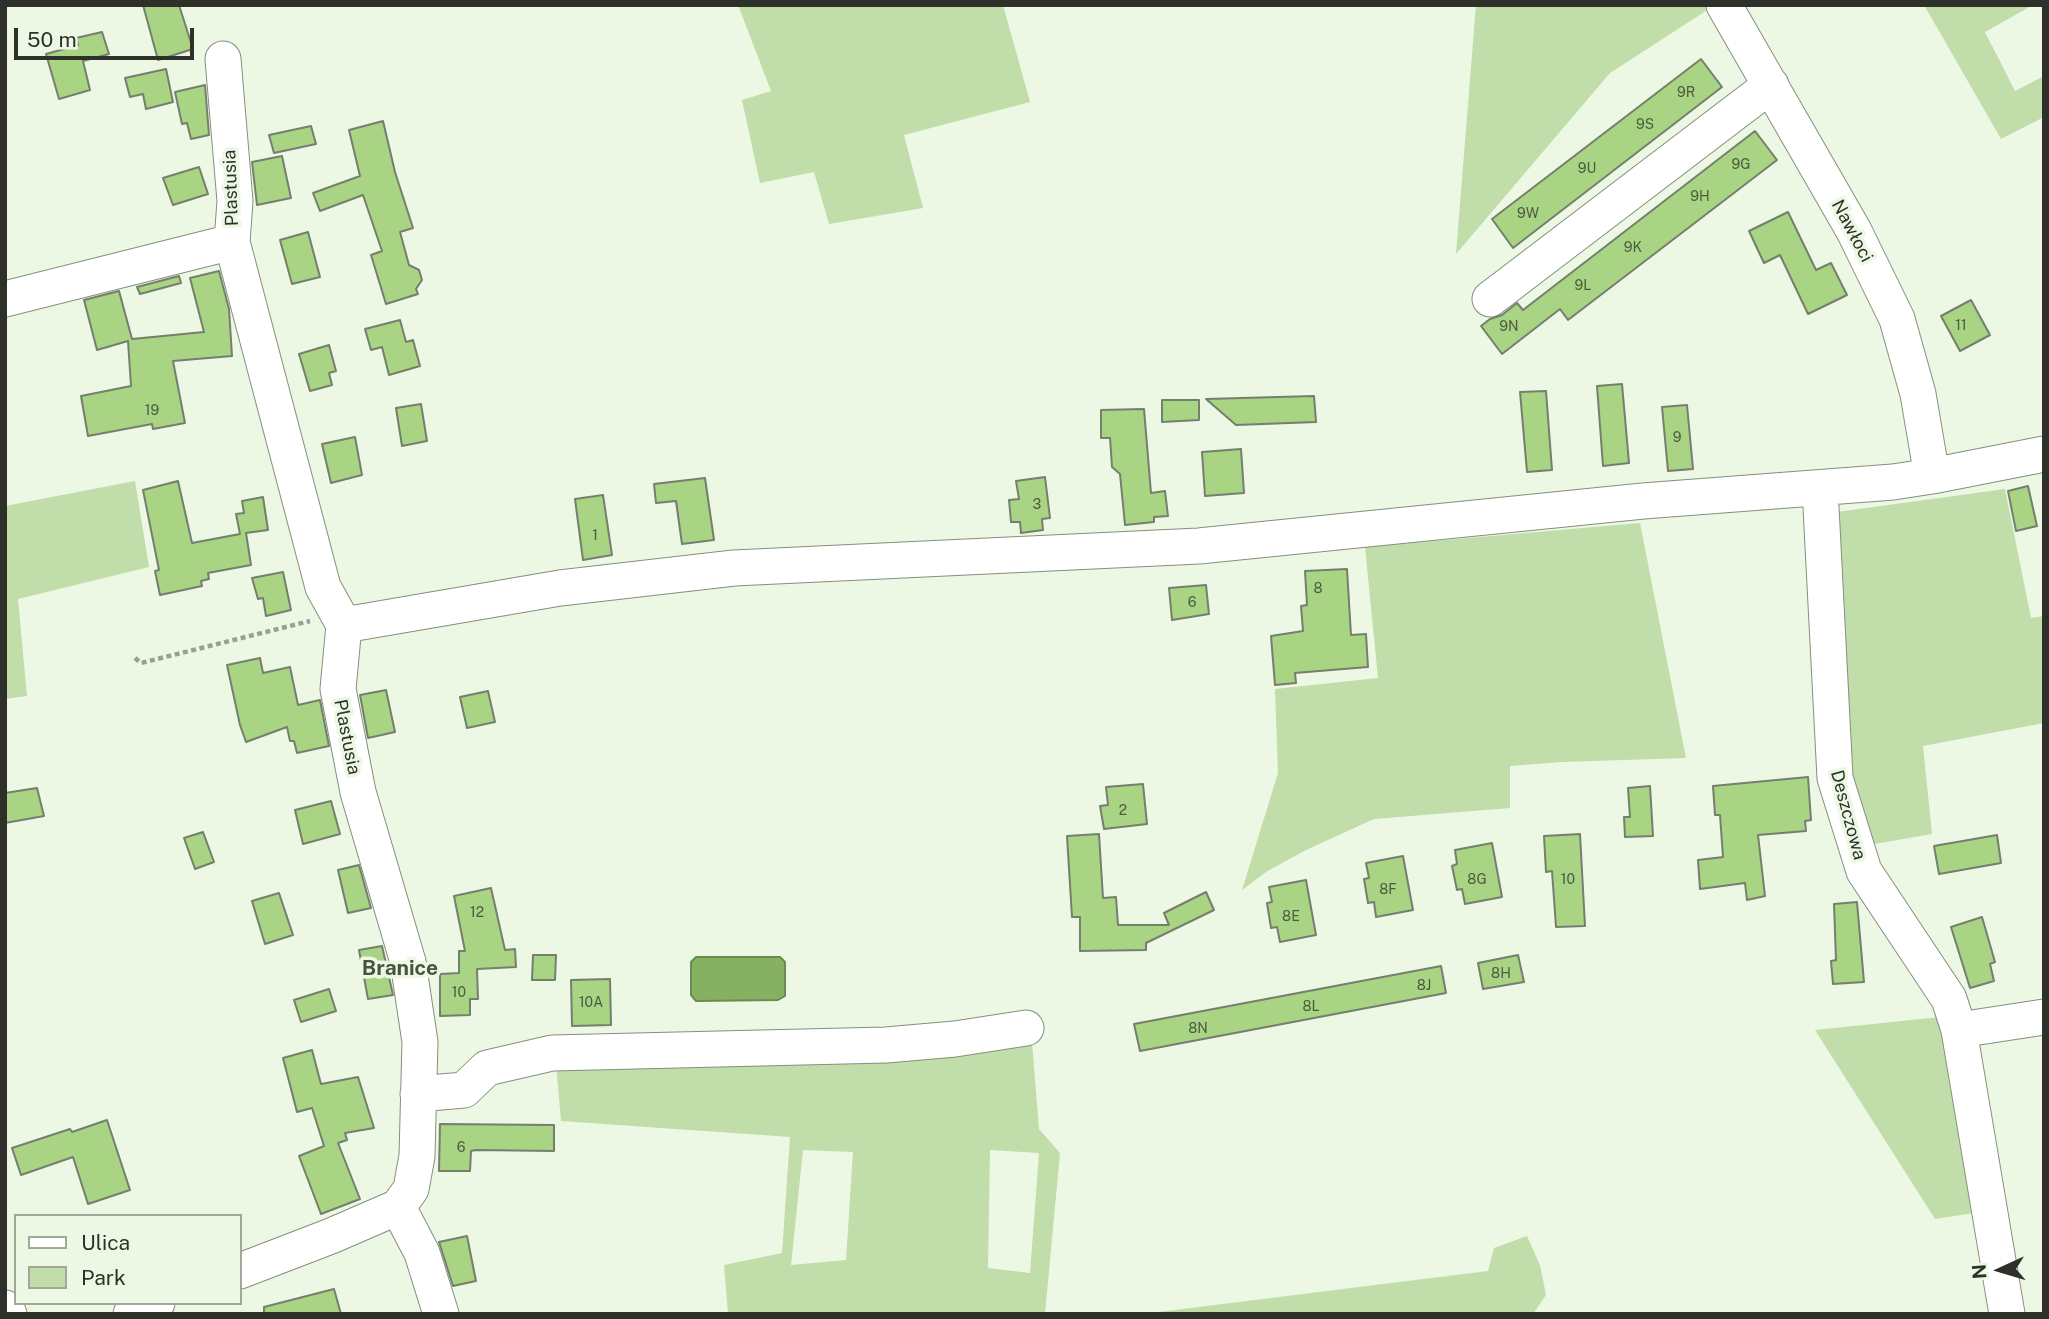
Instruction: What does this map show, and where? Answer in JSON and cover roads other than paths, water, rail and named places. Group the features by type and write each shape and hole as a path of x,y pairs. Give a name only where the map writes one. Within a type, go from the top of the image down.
{"street":[{"name":"Nawłoci","path":"1724,5 1854,231 1897,318 1918,394 1932,476"},
{"name":"Plastusia","path":"223,59 235,201 232,242 323,587 344,625 338,689 358,793 408,962 420,1042 418,1094 415,1167 411,1189 398,1207"},
{"path":"1490,299 1771,85"},
{"path":"5,299 232,242"},
{"path":"344,625 561,588 734,568 1199,546 1643,501 1820,488 1932,476 2044,454"},
{"name":"Deszczowa","path":"1820,488 1835,778 1864,871 1949,999 1959,1030 2007,1314"},
{"path":"1959,1030 2044,1017"},
{"path":"418,1094 464,1090 487,1068 552,1053 886,1045 955,1039 1026,1028"},
{"path":"242,1270 398,1207 422,1252 441,1314"},
{"path":"131,1314 152,1305"},
{"path":"5,1308 9,1314"}],"district":[{"name":"Branice","path":"400,969"}]}
